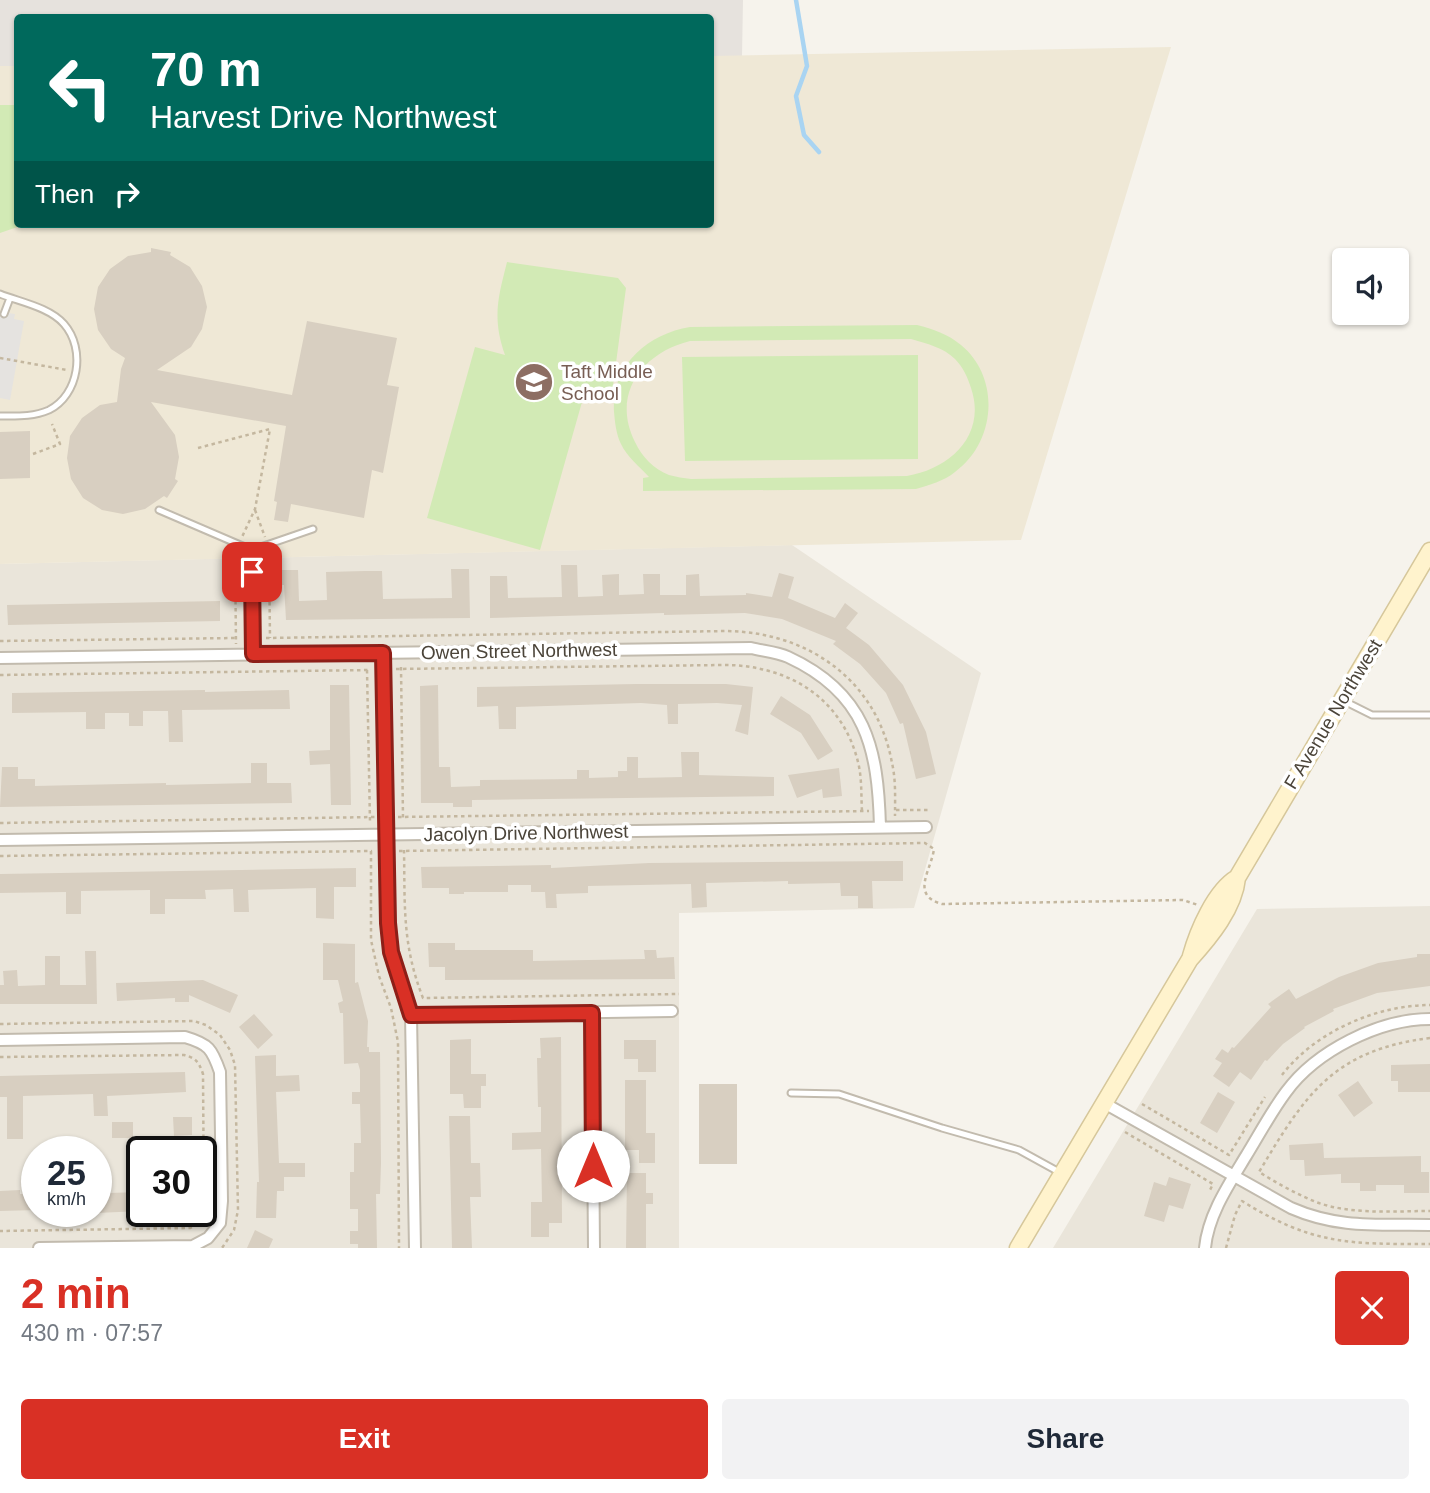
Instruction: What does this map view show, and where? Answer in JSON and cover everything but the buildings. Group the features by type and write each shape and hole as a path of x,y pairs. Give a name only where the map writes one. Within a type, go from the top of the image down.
{"main road":[{"name":"F Avenue Northwest","path":"1018,1248 1190,959 1209,938 1236,892 1237,878 1430,551"}],"street":[{"path":"252,551 253,654"},
{"name":"Owen Street Northwest","path":"0,658 751,648 786,656 814,672 839,691 860,718 874,755 879,787 880,827"},
{"path":"383,653 391,952 411,1015 415,1248"},
{"name":"Jacolyn Drive Northwest","path":"0,840 926,827"},
{"path":"411,1015 672,1011"},
{"path":"592,1013 594,1248"},
{"path":"1205,1248 1215,1210 1287,1091 1330,1052 1360,1035 1387,1025 1430,1019"},
{"path":"0,1040 185,1037 202,1042 214,1053 220,1072 222,1201 220,1223 208,1238 193,1246 39,1248"},
{"path":"1104,1103 1315,1219 1346,1224 1430,1225"}],"lane":[{"path":"0,294 48,312 64,324 76,346 76,372 66,396 51,409 32,416 0,416"},
{"path":"4,314 9,298"},
{"path":"159,510 252,551 313,530"},
{"path":"1342,699 1372,715 1430,715"},
{"path":"791,1093 839,1094 1019,1150 1062,1173"}],"path":[{"path":"0,358 76,372"},
{"path":"33,454 60,444 52,424"},
{"path":"198,448 270,429 255,509 235,554 236,647"},
{"path":"255,509 267,545 270,638"},
{"path":"0,641 245,638"},
{"path":"401,662 403,819"},
{"path":"393,669 737,665 775,671 810,690 829,707 843,726 859,766 862,811"},
{"path":"367,670 370,822"},
{"path":"0,675 374,670"},
{"path":"889,810 928,810"},
{"path":"398,817 869,811"},
{"path":"0,823 375,817"},
{"path":"399,851 925,843 934,849 925,879 925,892 931,901 942,904 1183,900 1203,907"},
{"path":"404,849 406,939 423,998 679,994"},
{"path":"0,856 371,851 372,940 379,976 391,1008 398,1042 399,1248"},
{"path":"0,1024 187,1021 206,1025 220,1035 230,1050 236,1072 238,1170 237,1217 231,1236 222,1248"},
{"path":"1430,1038 1384,1047 1340,1067 1318,1085 1301,1105 1259,1172 1299,1195 1320,1203 1349,1209 1430,1211"},
{"path":"0,1058 184,1055 200,1063 203,1074 204,1212 197,1226 190,1228 0,1231"},
{"path":"1125,1132 1213,1184 1208,1194"},
{"path":"1226,1248 1235,1215 1242,1201 1274,1221 1320,1238 1365,1244 1430,1244"}],"shaded area":[{"path":"0,0 743,0 742,56 714,56 714,14 14,14 14,66 0,66"},
{"name":"Taft Middle School","path":"1171,47 1021,540 0,564 0,66 14,66 14,228 714,228 714,56"},
{"path":"0,312 15,314 14,319 24,321 10,400 0,398"},
{"path":"792,545 981,673 914,908 679,913 679,1248 0,1248 0,564"},
{"path":"1430,906 1430,1248 1053,1248 1257,909"}],"green space":[{"path":"0,105 14,105 14,228 0,233"},
{"path":"507,262 618,278 626,288 612,393 582,402 540,550 427,518 475,347 505,355 499,330 498,308"},
{"path":"917,325 935,330 961,345 974,359 983,375 988,410 979,444 969,459 955,472 916,489 643,491 643,478 649,477 626,453 617,432 614,412 619,380 625,367 646,345 674,331 690,327","holes":["911,339 940,349 958,362 968,380 975,405 974,421 961,447 937,466 923,472 907,476 691,479 669,475 658,469 649,462 635,442 627,408 629,392 645,366 673,347 690,341"]},
{"path":"918,355 918,459 685,461 682,357"}],"waterway":[{"path":"796,0 807,66 796,96 804,135 819,152"}],"place":[{"name":"Taft Middle School","path":"534,382"}],"route":[{"path":"252,572 253,654 383,653 388,923 391,952 411,1015 592,1013 593,1166"}]}
